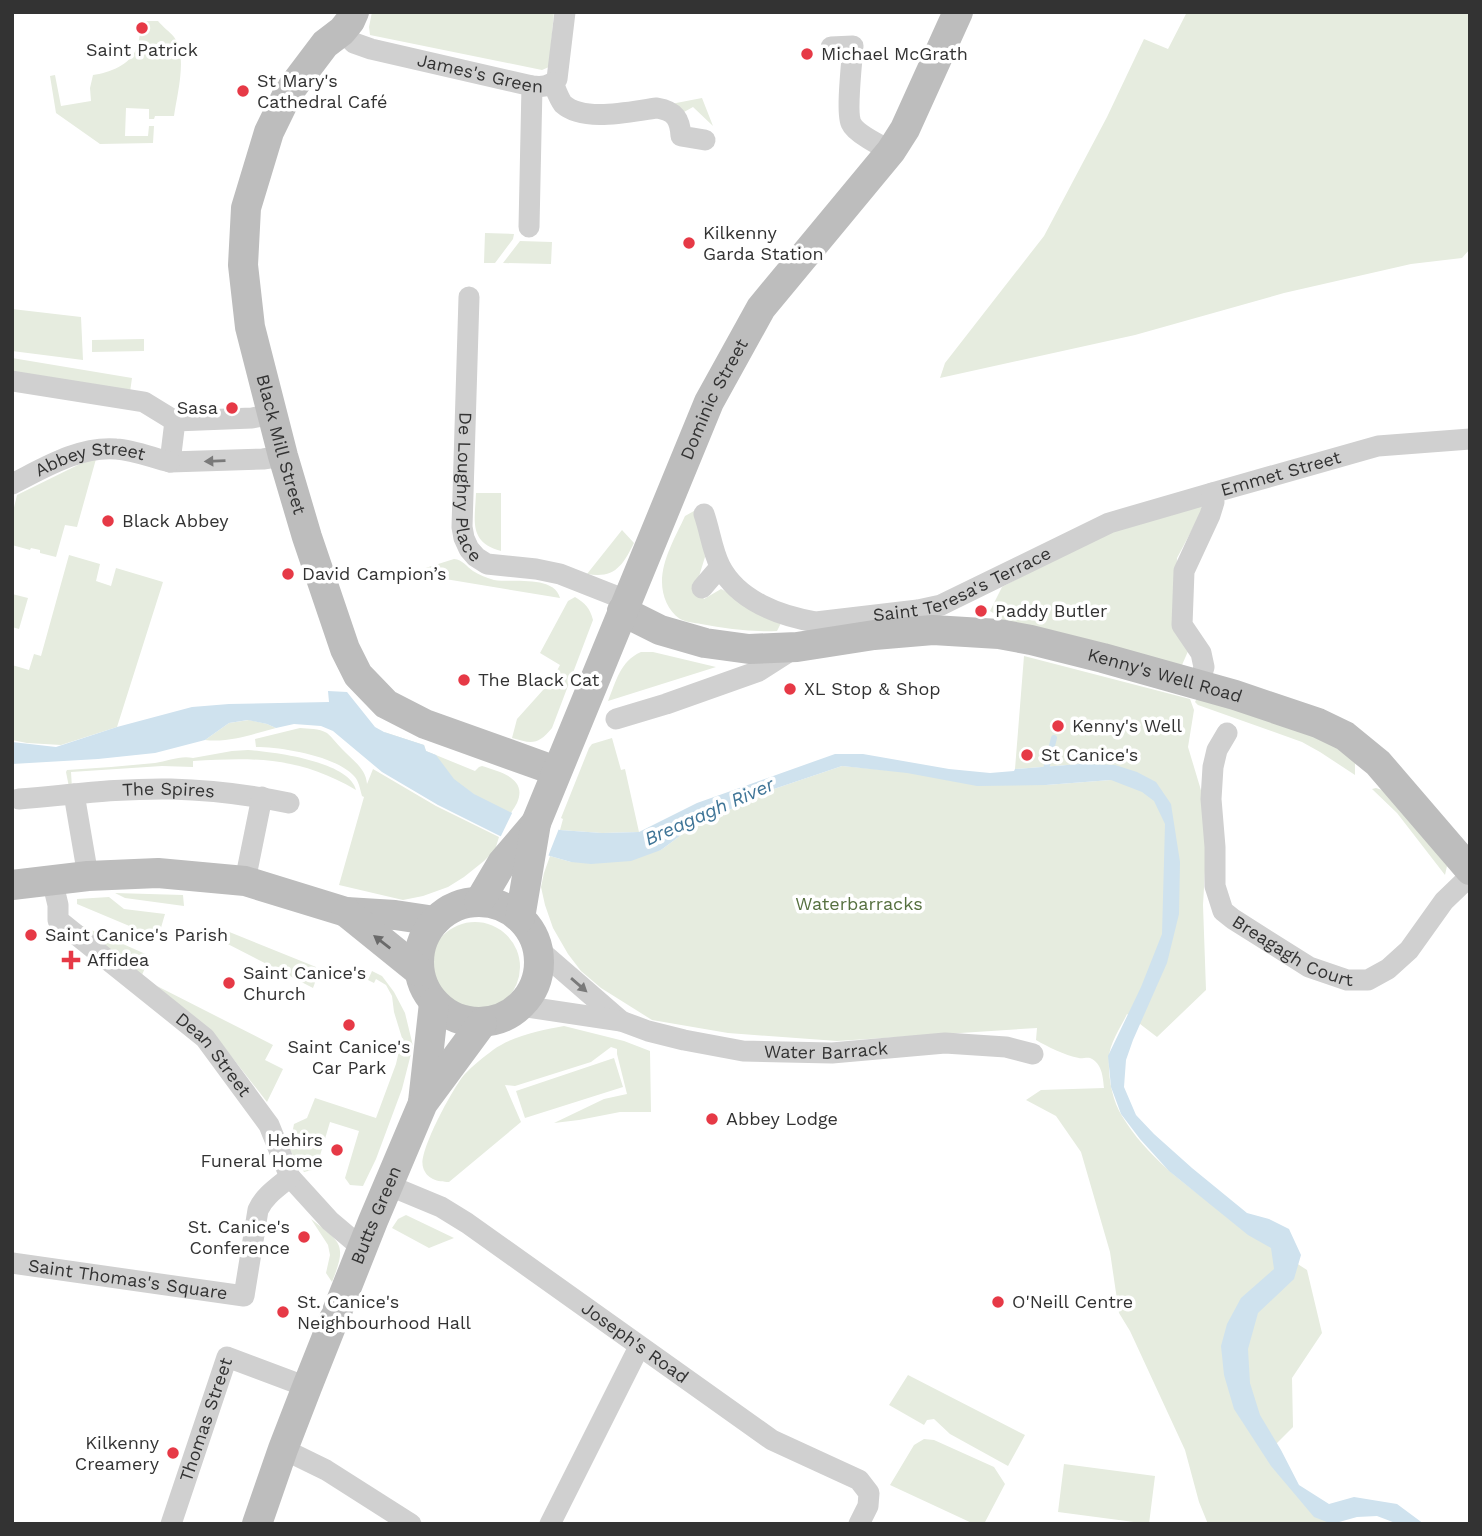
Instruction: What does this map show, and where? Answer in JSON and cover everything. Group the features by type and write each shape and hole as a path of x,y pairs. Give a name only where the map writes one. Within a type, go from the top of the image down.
{"street":[{"name":"James's Green","path":"348,22 354,43 543,87 557,79 565,12"},
{"name":"Dominic Street","path":"479,902 519,860 539,817 709,402 761,308 891,151 905,129 958,12"},
{"name":"Black Mill Street","path":"348,22 325,44 288,93 269,132 246,208 243,265 250,327 283,456 345,649 358,676 386,704 425,724 556,771"},
{"path":"831,47 853,46 850,101 852,126 891,151"},
{"path":"554,83 562,103 577,112 598,115 657,108 674,116 680,124 681,136 705,139"},
{"path":"529,227 532,86"},
{"name":"De Loughry Place","path":"469,297 462,527 469,549 487,564 560,574 624,606"},
{"path":"12,381 144,402 175,421 252,418 273,414"},
{"path":"170,462 175,421"},
{"name":"Emmet Street","path":"1199,684 1204,667 1202,653 1182,625 1184,571 1210,515 1214,502 1212,493 1378,446 1470,439"},
{"name":"Abbey Street","path":"12,484 74,455 98,449 119,449 170,462 283,456"},
{"name":"Saint Teresa's Terrace","path":"704,514 720,567 732,584 755,603 816,622 941,605 1108,523 1212,493"},
{"path":"702,588 720,567"},
{"name":"Kenny's Well Road","path":"624,606 660,630 705,643 749,649 797,647 874,635 933,630 965,631 1031,640 1199,684 1318,723 1345,736 1378,762 1470,870"},
{"name":"Kenny's Well Road","path":"616,719 759,671 797,647"},
{"name":"Breagagh Court","path":"1227,733 1217,750 1211,799 1215,886 1223,911 1309,968 1347,979 1368,980 1388,969 1409,950 1444,901 1470,876"},
{"name":"The Spires","path":"19,800 170,789 262,797 289,803"},
{"path":"74,794 88,876"},
{"path":"244,881 262,797"},
{"name":"Dominic Street","path":"519,860 520,918"},
{"path":"12,885 88,876 159,873 244,881 346,912 435,921"},
{"name":"Dean Street","path":"52,880 58,905 58,920 205,1038 269,1125 290,1177 330,1221 362,1248"},
{"path":"479,902 508,909 520,918 531,932 538,949 539,970 533,990 521,1006 496,1021 482,1023 464,1021 448,1014 434,1003 424,988 419,971 419,953 425,936 435,921 463,904 479,902"},
{"path":"346,912 419,971"},
{"name":"Water Barrack","path":"538,949 621,1021"},
{"name":"Butts Green","path":"423,1103 434,1003"},
{"name":"Water Barrack","path":"521,1006 621,1021 684,1041 743,1051 832,1053 945,1043 1006,1047 1033,1054"},
{"name":"Butts Green","path":"257,1524 282,1450 423,1103 482,1023"},
{"name":"Saint Thomas's Square","path":"12,1263 244,1296 261,1202 290,1177"},
{"name":"Joseph's Road","path":"388,1185 441,1208 467,1223 772,1440 859,1480 869,1493 863,1515"},
{"path":"550,1524 639,1347"},
{"name":"Thomas Street","path":"172,1524 227,1357 307,1387"},
{"path":"282,1450 326,1471 411,1524"}],"green space":[{"path":"372,12 554,12 549,67 542,70 370,35"},
{"path":"1187,12 1470,12 1470,249 1462,258 1411,264 1284,293 1135,335 940,378 945,363 1044,236 1107,117 1144,39 1168,49"},
{"path":"141,21 158,21 178,45 181,64 174,116 155,116 154,119 149,119 149,109 126,108 125,136 148,136 149,126 154,126 153,143 100,144 56,113 50,76 55,75 61,106 91,101 93,75 112,70 129,60 137,46"},
{"path":"702,98 713,126 693,107 684,112 671,104"},
{"path":"485,233 514,234 495,263 484,263"},
{"path":"520,241 552,242 551,264 503,263"},
{"path":"12,309 81,317 83,360 12,351"},
{"path":"144,339 144,351 92,352 92,340"},
{"path":"12,358 132,378 130,392 12,373"},
{"path":"90,459 96,459 77,527 65,525 56,557 40,553 40,550 12,545 12,516 17,495"},
{"path":"476,493 501,493 501,551 490,547 478,536 475,521"},
{"path":"1201,503 1202,511 1177,558 1175,630 1189,649 1182,665 1004,620 990,611 1002,587 1109,530"},
{"path":"694,511 703,533 705,557 696,586 704,599 721,589 784,617 777,631 739,630 690,622 680,619 669,607 662,587 664,565 685,516"},
{"path":"622,530 634,543 622,564 605,574 587,574"},
{"path":"69,555 100,564 96,581 111,586 116,568 163,582 117,727 61,745 12,740 12,665 29,670 34,654 41,656"},
{"path":"454,559 478,574 494,580 550,586 560,598 409,573"},
{"path":"12,594 28,598 19,629 12,627"},
{"path":"575,597 587,606 593,620 552,728 543,738 534,742 512,738 517,719 552,680 560,665 540,653 568,601"},
{"path":"641,652 653,652 716,667 608,701 623,666"},
{"name":"Waterbarracks","path":"1024,656 1190,699 1194,710 1188,747 1203,797 1207,835 1203,905 1206,990 1157,1037 1127,1014 1113,1041 1109,1065 1110,1080 1113,1096 1122,1116 1154,1157 1209,1202 1307,1270 1322,1333 1292,1378 1293,1427 1267,1453 1333,1524 1208,1524 1185,1450 1119,1313 1110,1252 1081,1152 1056,1116 1026,1100 1041,1090 1104,1088 1101,1071 1094,1060 1068,1055 1041,1043 1036,1040 1037,1028 837,1041 728,1033 652,1020 601,988 581,971 553,928 541,887 550,856 571,862 661,850 688,830 768,791 842,766 1046,785 1111,780 1080,764 1015,769"},
{"path":"1197,698 1256,715 1332,743 1355,760 1355,775 1302,742 1198,705 1195,702"},
{"path":"249,720 276,728 232,739 205,740 229,723"},
{"path":"300,728 317,729 327,733 361,769 367,784 373,769 436,806 499,837 495,850 464,877 448,887 423,896 403,900 339,885 364,797 357,780 346,769 322,758 294,751 256,747 255,739"},
{"path":"384,732 424,745 426,751 475,771 482,766 510,777 516,782 519,794 508,818"},
{"path":"612,738 621,770 625,769 639,832 560,830 561,818 589,748 592,744"},
{"path":"248,750 291,756 325,765 350,780 356,790 316,771 296,765 257,760 193,761 193,767 162,766 71,772 72,788 69,787 66,772 67,770 155,763"},
{"path":"1372,789 1388,792 1447,866 1445,875 1397,813"},
{"path":"115,893 183,895 184,906 125,898"},
{"path":"109,897 124,909 165,914 158,938 77,904 77,899"},
{"path":"71,921 150,956 142,975"},
{"path":"475,922 492,925 507,935 517,950 520,967 517,984 507,999 492,1009 475,1012 458,1009 443,999 433,984 430,967 433,950 443,935 458,925"},
{"path":"217,927 316,967 317,977 313,988 216,938"},
{"path":"372,971 382,976 394,992 405,1013 413,1046 402,1089 363,1186 350,1185 345,1178 359,1131 330,1122 316,1169 304,1172 289,1149 294,1124 307,1118 315,1098 376,1118 396,1064 402,1038 392,996 386,985 376,979 374,983 368,980"},
{"path":"157,986 273,1045 265,1060 283,1069 267,1102 217,1038"},
{"path":"564,1026 624,1041 650,1051 651,1112 620,1112 554,1123 604,1099 627,1094 617,1049 611,1047 591,1062 515,1086 505,1085 521,1122 449,1182 430,1177 423,1167 426,1148 445,1106 464,1075 493,1050 509,1041"},
{"path":"614,1058 623,1087 525,1118 516,1091"},
{"path":"406,1215 454,1238 429,1248 392,1228 398,1219"},
{"path":"311,1219 339,1245 339,1260 332,1282 326,1273 330,1255 328,1245"},
{"path":"908,1375 1025,1435 1008,1466 950,1434 934,1419 927,1420 924,1425 889,1405"},
{"path":"924,1439 934,1440 994,1467 1005,1484 984,1524 974,1524 890,1485 914,1445"},
{"path":"1064,1464 1155,1476 1149,1524 1058,1512"}],"water":[{"name":"Breagagh River","path":"328,691 347,692 375,727 424,745 426,751 436,755 454,779 474,794 510,812 560,830 639,832 697,803 835,754 863,754 949,769 990,773 1080,764 1115,765 1156,782 1171,804 1180,862 1179,914 1167,963 1126,1060 1124,1087 1136,1115 1154,1134 1247,1213 1269,1219 1289,1229 1301,1255 1294,1279 1258,1313 1248,1349 1250,1383 1260,1415 1299,1485 1329,1504 1354,1497 1397,1504 1424,1524 1398,1524 1377,1516 1357,1517 1332,1524 1314,1517 1271,1466 1234,1409 1224,1375 1221,1346 1227,1324 1241,1298 1274,1269 1271,1248 1248,1235 1169,1171 1121,1114 1111,1087 1108,1056 1141,987 1162,934 1165,824 1154,801 1142,792 1111,780 977,786 907,773 842,766 768,791 688,830 661,850 631,861 591,864 550,856 500,836 438,805 382,772 333,731 321,726 294,724 276,728 248,720 229,723 205,740 155,753 12,764 12,742 56,747 192,707 329,702"}],"pier":[{"path":"514,809 560,826 547,859 499,840"}],"waterway":[{"path":"1045,773 1054,738"}],"place":[{"name":"Saint Patrick","path":"142,28"},
{"name":"Michael McGrath","path":"807,54"},
{"name":"St Mary's Cathedral Café","path":"243,91"},
{"name":"Kilkenny Garda Station","path":"689,243"},
{"name":"Sasa","path":"232,408"},
{"name":"Black Abbey","path":"108,521"},
{"name":"David Campion’s","path":"288,574"},
{"name":"Paddy Butler","path":"981,611"},
{"name":"The Black Cat","path":"464,680"},
{"name":"XL Stop & Shop","path":"790,689"},
{"name":"Kenny's Well","path":"1058,726"},
{"name":"St Canice's","path":"1027,755"},
{"name":"Saint Canice's Parish","path":"31,935"},
{"name":"Affidea","path":"71,960"},
{"name":"Saint Canice's Church","path":"229,983"},
{"name":"Saint Canice's Car Park","path":"349,1025"},
{"name":"Abbey Lodge","path":"712,1119"},
{"name":"Hehirs Funeral Home","path":"337,1150"},
{"name":"St. Canice's Conference","path":"304,1237"},
{"name":"O'Neill Centre","path":"998,1302"},
{"name":"St. Canice's Neighbourhood Hall","path":"283,1312"},
{"name":"Kilkenny Creamery","path":"173,1453"}]}
